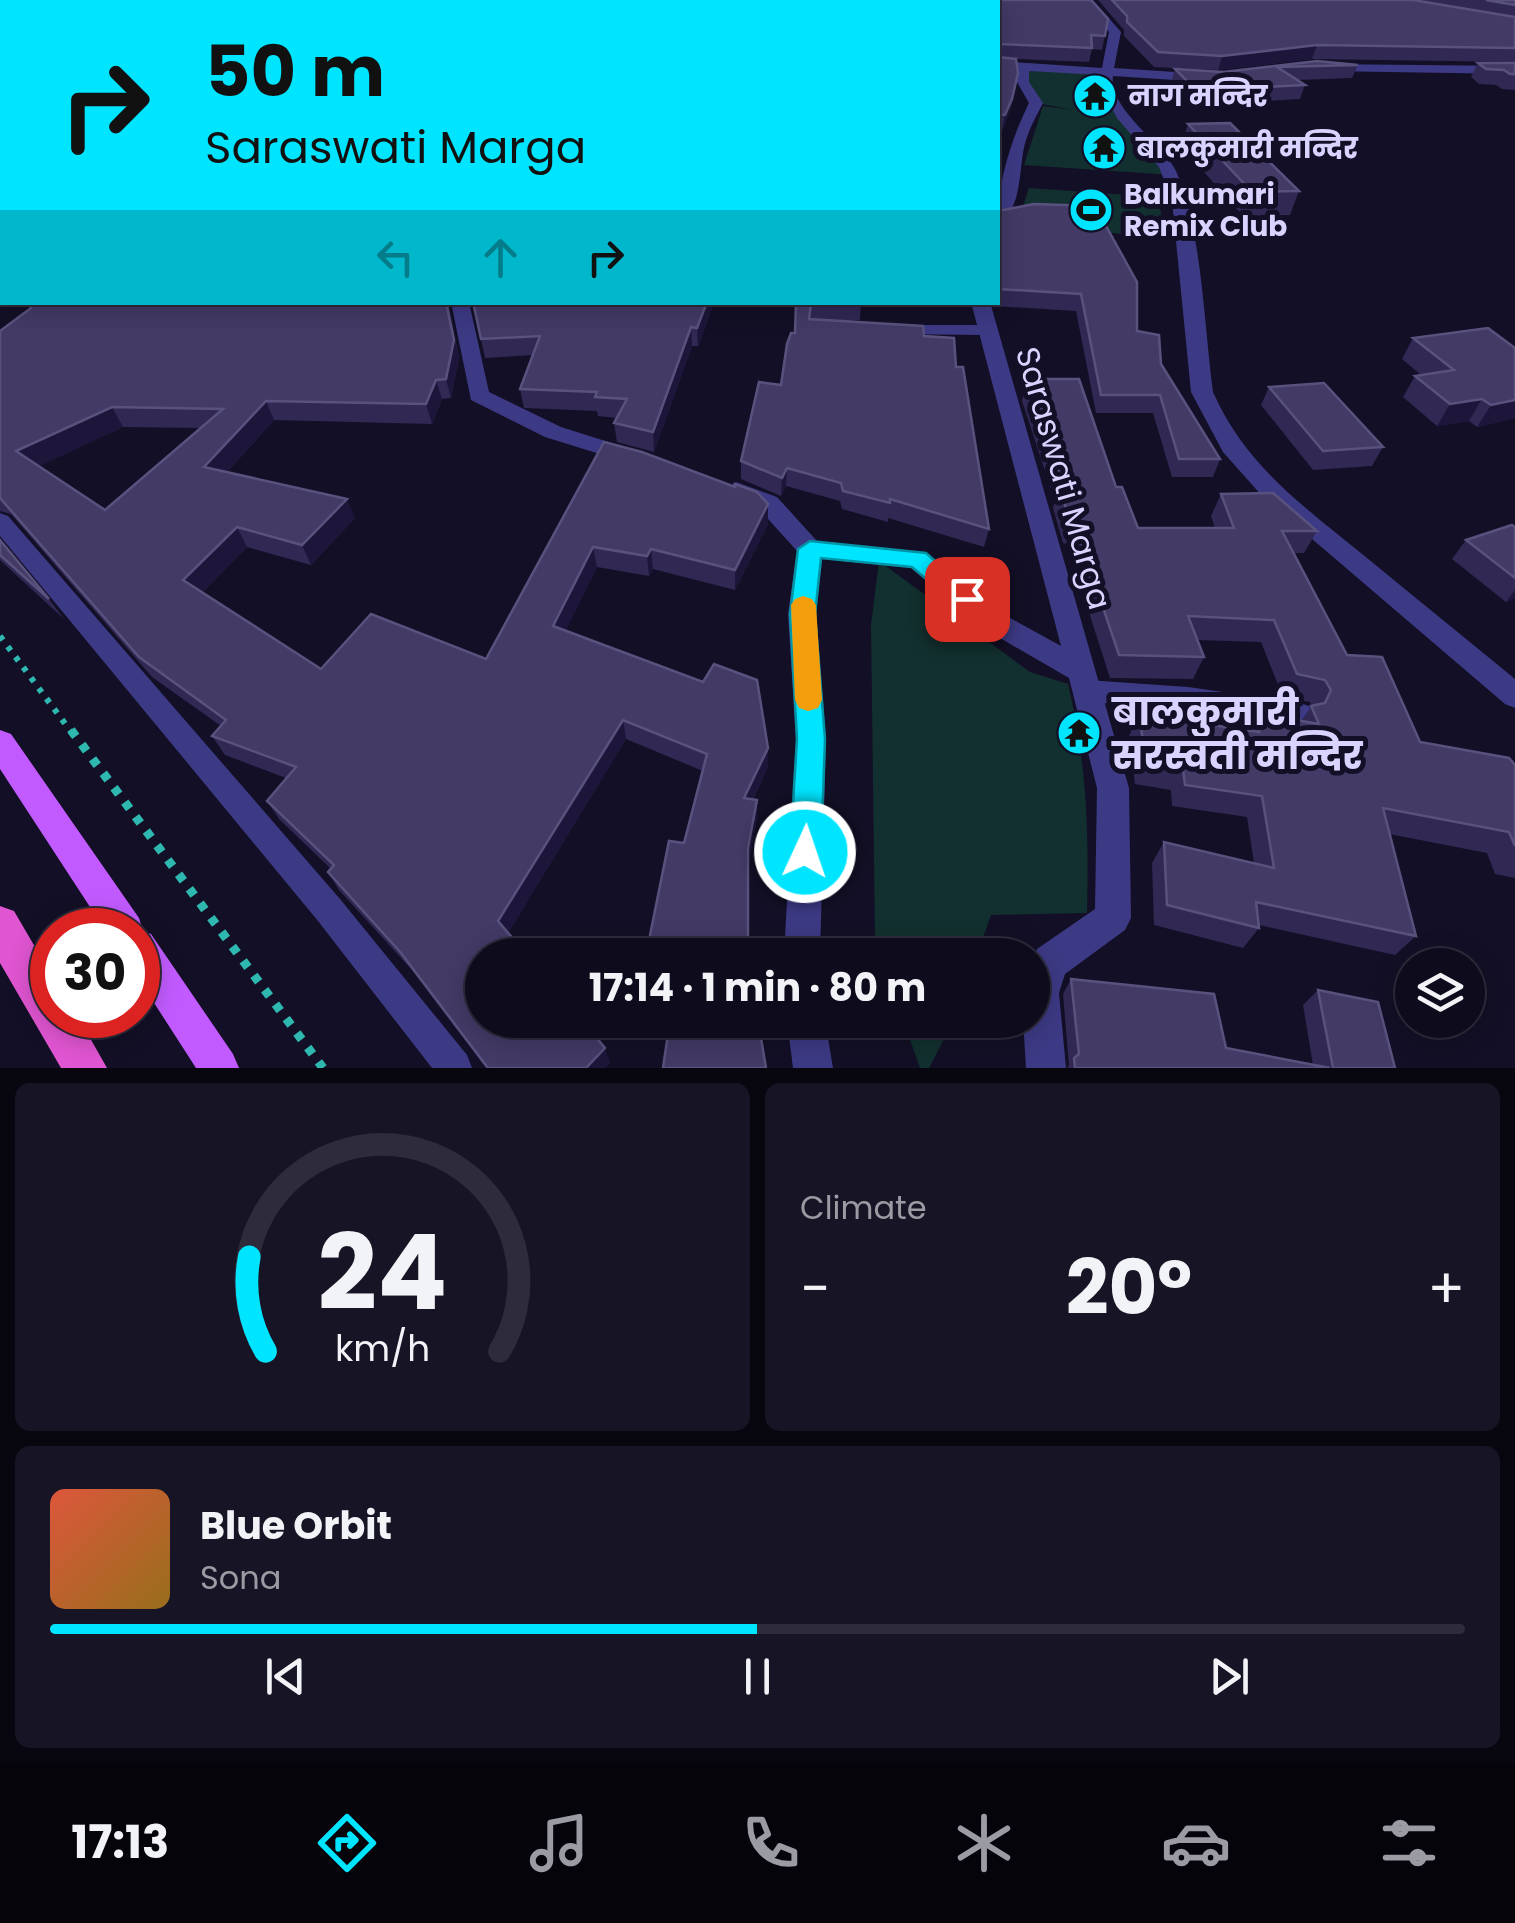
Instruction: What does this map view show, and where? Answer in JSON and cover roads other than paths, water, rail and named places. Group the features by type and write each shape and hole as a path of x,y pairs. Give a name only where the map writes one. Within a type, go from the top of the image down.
{"highway":[{"path":"0,925 30,975"},
{"path":"67,1038 84,1068"}],"main road":[{"path":"0,743 111,908"},
{"path":"160,980 219,1068"}],"street":[{"path":"1087,0 1115,32 1105,82 1124,118 1166,166 1180,201 1202,392 1234,452 1322,536 1515,696"},
{"path":"1000,65 1106,70 1166,78 1218,78"},
{"path":"1312,67 1515,70"},
{"path":"1000,211 1011,186 1017,143 1036,103 1023,82 1022,68"},
{"path":"1000,147 1017,143"},
{"path":"461,305 479,395 534,427 568,441 655,463"},
{"name":"Saraswati Marga","path":"981,305 1114,788 1114,918 1050,962 1040,993 1046,1068"},
{"path":"707,479 768,502 810,549 918,559 991,620 1084,681"},
{"path":"803,938 811,739 802,614 810,549"},
{"path":"809,1038 813,1068"}],"lane":[{"path":"874,330 986,330"},
{"path":"0,521 329,910 454,1068"},
{"path":"1084,681 1300,714"}],"place":[{"name":"नाग मन्दिर","path":"1095,96"},
{"name":"बालकुमारी मन्दिर","path":"1104,148"},
{"name":"Balkumari Remix Club","path":"1091,210"},
{"name":"बालकुमारी सरस्वती मन्दिर","path":"1079,733"}]}
